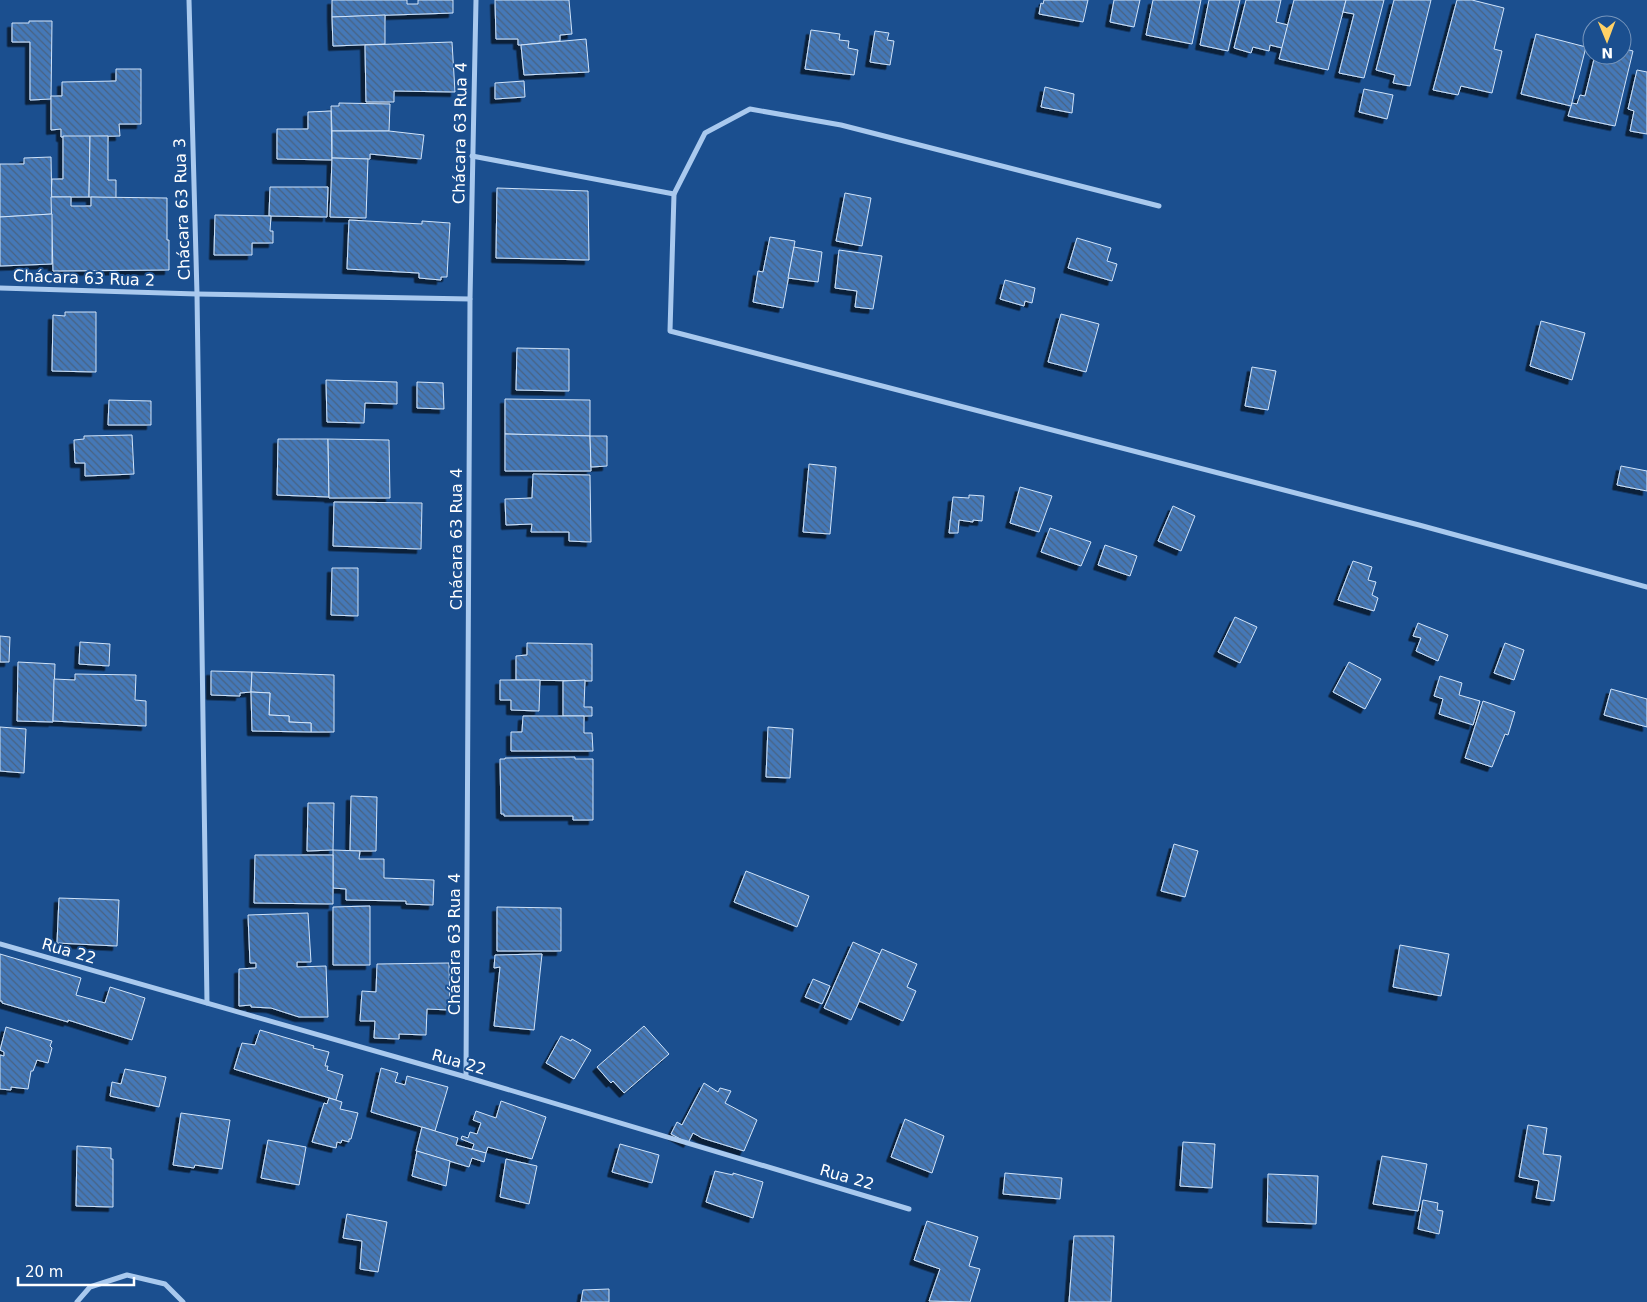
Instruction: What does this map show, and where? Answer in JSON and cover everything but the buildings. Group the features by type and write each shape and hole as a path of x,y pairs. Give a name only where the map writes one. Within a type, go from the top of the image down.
{"street":[{"name":"Chácara 63 Rua 3","path":"189,0 197,294 470,299"},
{"name":"Chácara 63 Rua 4","path":"466,1077 470,299 476,0"},
{"path":"1159,206 841,126 750,109 705,133 674,194 670,332 1419,525 1647,587"},
{"path":"472,156 674,194"},
{"name":"Chácara 63 Rua 2","path":"0,288 197,294"},
{"path":"197,294 207,1003"},
{"name":"Rua 22","path":"0,944 466,1077 909,1209"},
{"path":"77,1302 90,1287 127,1275 165,1284 183,1302"}]}
